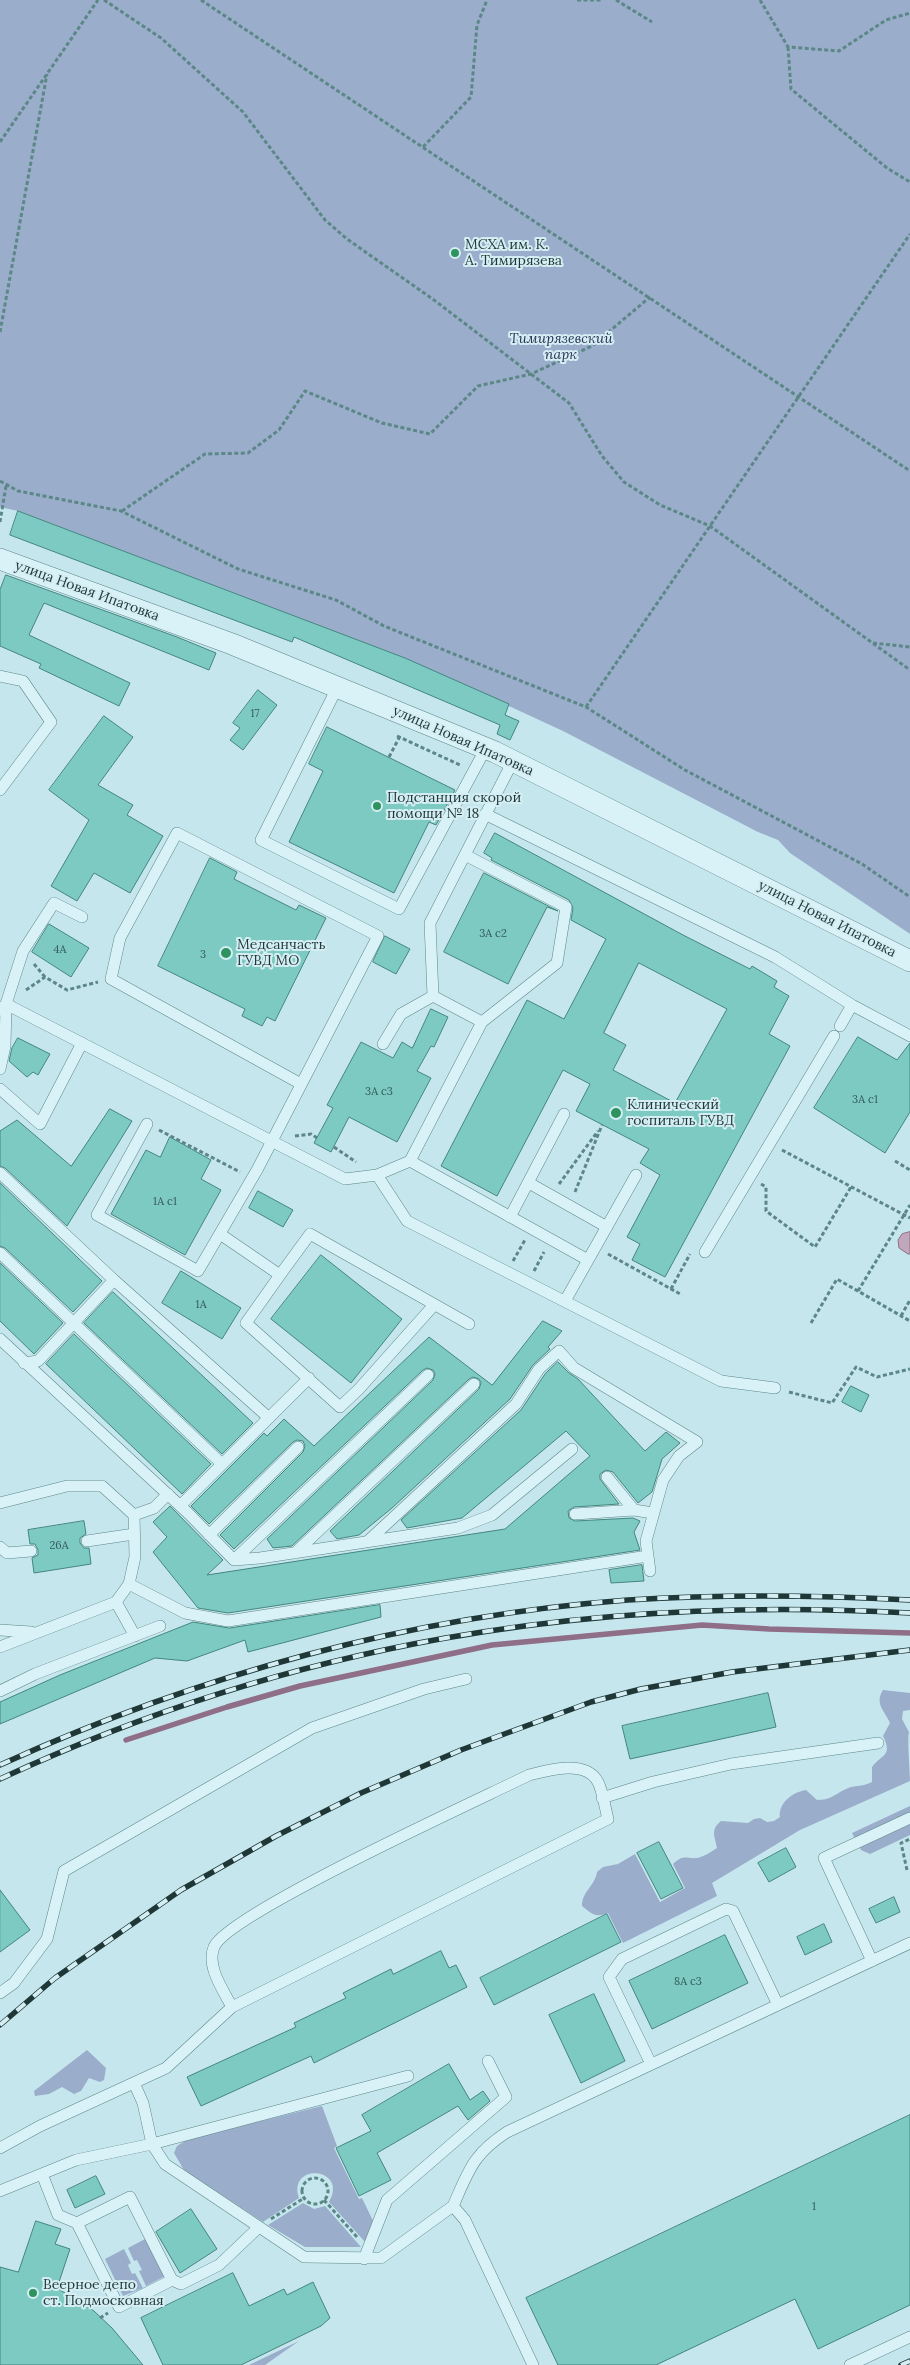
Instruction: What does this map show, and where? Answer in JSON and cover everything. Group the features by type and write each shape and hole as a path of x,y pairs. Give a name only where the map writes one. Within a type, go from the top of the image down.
{"street":[{"name":"улица Новая Ипатовка","path":"0,559 232,644 486,748 910,961"}],"lane":[{"path":"0,676 23,681 51,722 0,790"},
{"path":"338,686 261,840 399,909 486,748"},
{"path":"433,996 430,923 513,761"},
{"path":"485,814 775,957 852,1005 910,1036"},
{"path":"148,1124 97,1215 198,1271 252,1178 272,1140 378,936 177,833 120,938 111,979 301,1084"},
{"path":"3,1007 82,1044 345,1179 377,1175 410,1161 482,1022 557,963 566,907 465,855"},
{"path":"0,1069 5,1046 3,1007 23,951 54,903 82,917"},
{"path":"433,996 482,1022"},
{"path":"383,1044 400,1014 433,996"},
{"path":"705,1252 852,1005"},
{"path":"0,1089 40,1124 82,1044"},
{"path":"510,1217 564,1114"},
{"path":"410,1161 588,1260"},
{"path":"0,1173 114,1280 269,1418"},
{"path":"377,1175 407,1221 721,1381 775,1388"},
{"path":"564,1301 636,1175"},
{"path":"528,1183 607,1227"},
{"path":"220,1234 280,1275"},
{"path":"434,1305 359,1389 340,1407 246,1323 310,1234 469,1324"},
{"path":"0,1253 222,1464"},
{"path":"24,1363 38,1361 114,1280"},
{"path":"0,1338 24,1363 168,1494 234,1560 260,1558 458,1528 492,1515 572,1449"},
{"path":"367,1542 516,1404 539,1369 559,1351 574,1368 696,1442 679,1456 662,1480 646,1541 650,1571"},
{"path":"234,1560 428,1375"},
{"path":"180,1506 308,1378"},
{"path":"295,1553 474,1384"},
{"path":"209,1535 298,1447"},
{"path":"607,1477 634,1510"},
{"path":"0,1503 67,1486 102,1486 134,1515 135,1557 129,1584 116,1602 0,1647"},
{"path":"134,1515 154,1508 168,1494"},
{"path":"575,1514 634,1510 653,1513"},
{"path":"87,1541 134,1534"},
{"path":"0,1547 7,1553 31,1550"},
{"path":"129,1584 185,1613 228,1621 648,1556"},
{"path":"116,1602 135,1636"},
{"path":"0,1691 35,1674 160,1626"},
{"path":"0,1630 35,1632"},
{"path":"0,1993 14,1983 47,1939 64,1872 312,1728 424,1689 466,1679"},
{"path":"602,1798 653,1782 731,1764 878,1743"},
{"path":"0,2148 40,2126 166,2068 232,2007 608,1819 598,1781 586,1772 574,1768 558,1768 529,1775 335,1870 253,1914 224,1934 214,1946 215,1973 232,2007"},
{"path":"872,1961 824,1858 910,1818"},
{"path":"651,2064 609,1977 622,1959 726,1909 733,1911 778,2005"},
{"path":"134,2083 143,2103 152,2144 165,2164 304,2256 366,2254 382,2258 453,2206 472,2162 493,2141 507,2132 910,1943"},
{"path":"366,2254 387,2200 506,2097 488,2061"},
{"path":"0,2191 76,2160 152,2144 408,2076"},
{"path":"42,2174 58,2215 77,2223 119,2307 172,2280"},
{"path":"77,2223 130,2197 172,2280 181,2284 219,2265 259,2226"},
{"path":"453,2206 465,2220 533,2365"},
{"path":"850,2365 910,2337"}],"path":[{"path":"0,142 98,0"},
{"path":"104,0 161,38 243,112 326,220 347,239 434,300 568,403 602,456 624,482 660,505 710,526 910,670"},
{"path":"201,0 910,471"},
{"path":"423,147 471,97 477,25 487,0"},
{"path":"577,0 602,0"},
{"path":"616,0 652,22"},
{"path":"760,0 788,47 791,89 887,168 910,182"},
{"path":"788,47 839,50 886,20 910,13"},
{"path":"0,332 47,74"},
{"path":"586,707 910,234"},
{"path":"121,511 205,454 248,453 279,430 305,391 382,423 430,434 478,386 531,374 592,346 650,297"},
{"path":"0,480 6,486 18,491 121,511 238,568 336,600 384,626 586,707 685,770 862,864 910,897"},
{"path":"0,522 6,486"},
{"path":"872,643 910,647"},
{"path":"389,757 408,717"},
{"path":"391,733 474,771"},
{"path":"50,979 67,990 111,979"},
{"path":"148,1124 252,1178"},
{"path":"559,1185 602,1125 574,1194"},
{"path":"770,1144 910,1218"},
{"path":"895,1161 910,1170"},
{"path":"750,1177 766,1187 766,1211 815,1247 852,1187"},
{"path":"858,1291 910,1205"},
{"path":"507,1272 528,1236"},
{"path":"671,1288 694,1246 705,1252"},
{"path":"596,1247 682,1295"},
{"path":"527,1283 546,1248"},
{"path":"811,1323 837,1279 910,1321"},
{"path":"900,1316 910,1300"},
{"path":"775,1388 832,1403 856,1368 877,1377 910,1369"},
{"path":"907,1870 901,1843 910,1839"},
{"path":"315,2178 322,2180 327,2186 328,2193 324,2200 312,2203 304,2198 303,2186 308,2180 315,2178"},
{"path":"259,2226 304,2198"},
{"path":"324,2200 366,2254"}],"green space":[{"name":"Тимирязевский парк","path":"0,0 910,0 910,934 790,853 778,840 758,832 563,731 405,658 18,511 0,507"},
{"path":"883,1690 910,1693 910,1710 903,1711 902,1719 909,1732 910,1781 800,1830 712,1883 717,1896 623,1943 608,1913 594,1914 582,1906 584,1896 594,1881 597,1872 603,1867 618,1864 635,1854 660,1902 685,1888 673,1864 682,1858 702,1857 717,1848 714,1830 721,1821 748,1823 760,1818 767,1822 774,1821 780,1817 781,1807 787,1799 796,1793 806,1790 817,1800 821,1800 832,1797 847,1788 872,1782 872,1767 887,1751 883,1736 890,1723 880,1703"},
{"path":"910,1806 910,1835 870,1854 861,1850 852,1833"},
{"path":"87,2050 106,2068 104,2080 100,2082 89,2078 81,2091 74,2094 62,2087 49,2094 35,2096 34,2091"},
{"path":"322,2106 337,2146 334,2148 359,2199 362,2198 375,2225 366,2243 329,2202 333,2190 331,2182 325,2176 317,2173 308,2174 301,2179 298,2186 299,2198 263,2222 184,2170 174,2153 177,2146 188,2139"},
{"path":"303,2203 314,2209 325,2206 361,2247 305,2247 268,2225"},
{"path":"147,2238 165,2276 146,2286 139,2271 142,2270 137,2260 134,2261 128,2248"},
{"path":"124,2249 131,2263 128,2265 132,2274 135,2273 143,2288 123,2296 105,2259"},
{"path":"299,2341 265,2365 249,2365"}],"shaded area":[{"path":"910,1232 910,1254 908,1254 899,1248 898,1240 902,1234"}],"building":[{"path":"18,511 405,658 509,704 505,715 519,721 510,740 497,734 500,725 294,637 292,642 10,535"},
{"path":"6,575 216,653 209,670 44,603 29,635 130,683 119,706 39,668 41,664 0,646 0,590"},
{"path":"258,690 277,705 243,750 230,740 240,728 233,723"},
{"path":"104,716 133,737 98,785 133,805 127,815 163,836 130,893 94,873 77,901 51,886 89,820 49,790"},
{"name":"Подстанция скорой помощи № 18","path":"327,727 455,790 436,825 429,822 394,893 289,842 323,771 309,764"},
{"path":"495,833 683,935 750,969 752,966 777,981 774,987 789,996 769,1034 790,1046 665,1277 632,1260 640,1244 627,1237 660,1175 640,1163 649,1149 576,1111 590,1084 563,1070 497,1196 441,1166 527,1000 564,1019 606,939 571,920 573,908 569,900 491,860 492,858 484,853","holes":["639,963 727,1009 675,1103 613,1070 626,1045 604,1033"]},
{"path":"210,858 237,872 234,879 296,910 299,905 326,918 275,1021 267,1017 262,1026 242,1016 245,1009 158,966"},
{"path":"484,873 558,911 547,907 508,984 444,952"},
{"path":"49,924 89,948 71,977 32,952"},
{"path":"385,936 410,949 396,974 373,962"},
{"path":"431,1009 448,1017 434,1047 431,1046 417,1071 431,1078 397,1142 349,1117 331,1152 314,1143 333,1108 327,1105 361,1042 393,1058 402,1042 412,1048"},
{"path":"858,1037 897,1060 910,1043 910,1112 885,1153 814,1108"},
{"path":"18,1038 50,1054 38,1075 33,1072 27,1077 9,1061 12,1048"},
{"path":"110,1109 132,1121 67,1226 5,1168 0,1166 0,1131 17,1120 71,1166"},
{"path":"170,1137 211,1160 201,1179 221,1190 185,1255 111,1214 146,1150 160,1157"},
{"path":"0,1183 102,1281 73,1312 5,1248 0,1246"},
{"path":"258,1191 293,1210 283,1227 249,1208"},
{"path":"321,1255 402,1319 351,1383 271,1319"},
{"path":"0,1263 63,1323 34,1354 0,1321"},
{"path":"181,1271 241,1308 222,1339 162,1303"},
{"path":"113,1292 253,1423 222,1454 84,1323"},
{"path":"543,1321 562,1331 548,1347 550,1349 533,1365 510,1399 392,1508 359,1535 337,1539 330,1531 479,1389 481,1383 479,1379 473,1377 469,1379 292,1546 273,1548 267,1539 433,1380 435,1374 433,1370 427,1368 423,1370 234,1549 220,1535 303,1452 305,1446 303,1441 297,1440 293,1442 209,1524 191,1506 264,1433 267,1436 284,1419 314,1446 429,1337 492,1385"},
{"path":"74,1334 211,1464 182,1494 46,1364"},
{"path":"558,1362 578,1379 645,1451 666,1432 680,1443 662,1459 652,1492 638,1503 613,1472 606,1470 600,1474 600,1479 619,1504 574,1507 568,1511 569,1518 575,1521 633,1518 640,1521 634,1532 640,1550 228,1613 198,1608 153,1552 167,1537 153,1522 170,1506 223,1560 207,1575 505,1529 590,1456 566,1431 462,1518 407,1528 401,1520 521,1410 545,1374"},
{"path":"851,1386 869,1395 861,1412 842,1402"},
{"path":"84,1521 86,1534 80,1538 80,1543 84,1548 89,1548 91,1564 34,1573 32,1558 38,1555 38,1550 35,1544 30,1544 28,1530"},
{"path":"642,1565 644,1581 611,1583 609,1570"},
{"path":"380,1605 381,1617 248,1652 245,1640 187,1661 155,1658 0,1724 0,1702 60,1675 193,1622 229,1628"},
{"path":"768,1693 776,1727 630,1759 622,1726"},
{"path":"659,1842 683,1888 661,1899 637,1853"},
{"path":"786,1848 796,1867 769,1882 758,1863"},
{"path":"0,1890 30,1930 0,1952"},
{"path":"894,1897 900,1912 876,1923 869,1909"},
{"path":"607,1914 621,1942 494,2005 480,1978"},
{"path":"824,1924 832,1942 805,1955 797,1937"},
{"path":"725,1935 748,1983 652,2029 629,1981"},
{"path":"441,1951 449,1968 456,1965 467,1987 314,2063 311,2056 201,2106 187,2077 296,2027 294,2023 346,1998 343,1993 391,1969 393,1974"},
{"path":"594,1994 625,2061 581,2083 549,2015"},
{"path":"449,2064 470,2100 483,2091 490,2101 468,2120 458,2106 377,2153 391,2180 359,2196 336,2148 371,2131 362,2115"},
{"path":"910,2115 910,2305 818,2349 795,2299 656,2365 558,2365 526,2298"},
{"path":"96,2176 105,2194 75,2208 67,2190"},
{"path":"191,2209 217,2249 180,2273 156,2232"},
{"name":"Веерное депо ст. Подмосковная","path":"36,2221 61,2229 55,2244 70,2249 57,2288 94,2311 112,2328 143,2365 0,2365 0,2267 18,2272"},
{"name":"Веерное депо ст. Подмосковная","path":"233,2273 249,2306 284,2289 287,2295 313,2282 330,2318 321,2326 241,2365 163,2365 141,2318"}],"waterway":[{"path":"126,1740 227,1707 300,1686 492,1645 702,1625 910,1633"}],"railway":[{"path":"0,1765 75,1733 228,1677 386,1636 466,1620 547,1608 663,1598 769,1596 910,1600"},
{"path":"0,1779 110,1732 221,1693 332,1662 444,1638 558,1622 673,1612 790,1609 910,1613"},
{"path":"0,2025 55,1978 181,1890 276,1836 361,1793 461,1750 591,1702 641,1689 732,1672 910,1650"},
{"path":"901,2365 910,2361"}],"place":[{"name":"МСХА им. К. А. Тимирязева","path":"455,253"},
{"name":"Подстанция скорой помощи № 18","path":"377,806"},
{"name":"Медсанчасть ГУВД МО","path":"226,953"},
{"name":"Клинический госпиталь ГУВД","path":"616,1113"},
{"name":"Веерное депо ст. Подмосковная","path":"33,2293"}]}
